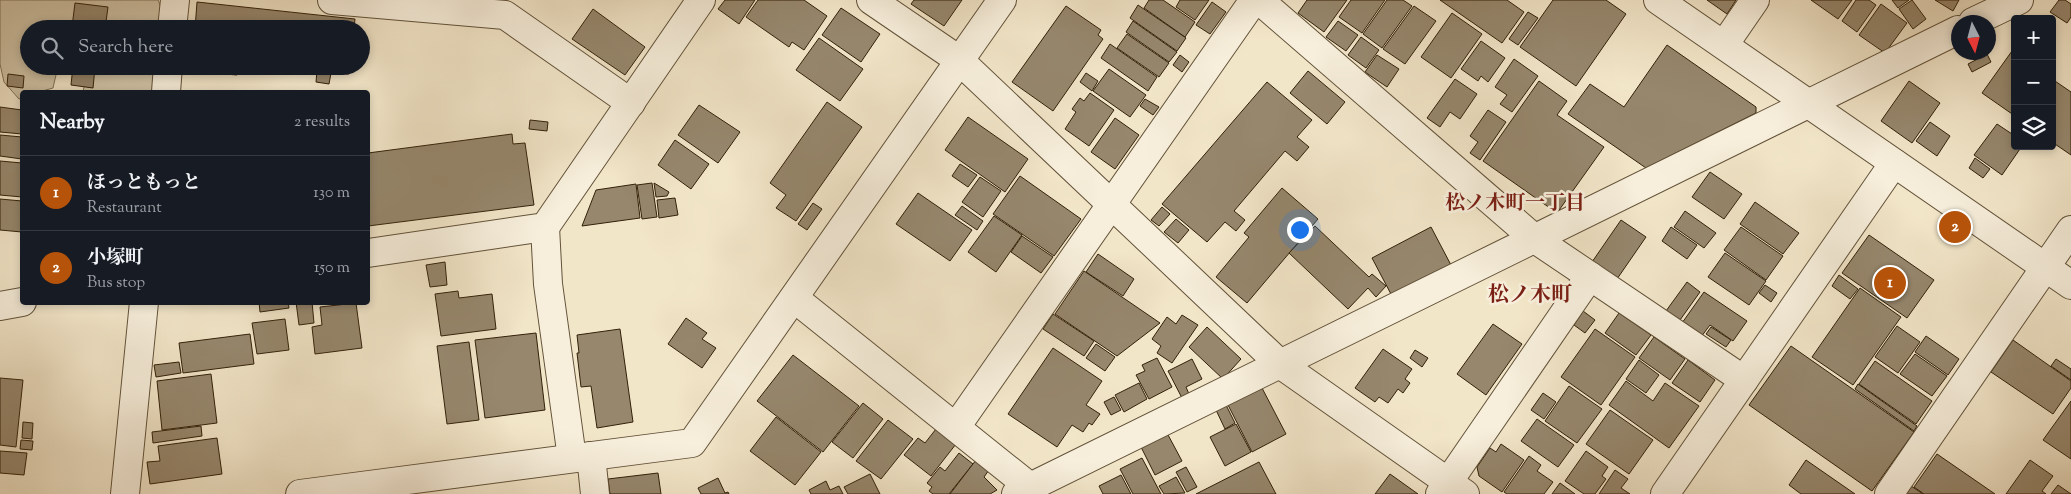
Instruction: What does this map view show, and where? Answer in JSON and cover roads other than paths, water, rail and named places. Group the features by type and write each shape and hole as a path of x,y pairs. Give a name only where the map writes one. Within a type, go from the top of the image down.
{"street":[{"path":"173,20 175,0"},
{"path":"332,0 507,8 631,103"},
{"path":"595,494 582,457 548,284 545,227 631,103 653,67 701,0"},
{"path":"871,0 959,60 1280,364 1451,490 1590,276"},
{"path":"300,494 692,443 1002,0"},
{"path":"956,427 1254,0"},
{"path":"1260,0 1535,239 1744,380"},
{"path":"1658,0 2071,285"},
{"path":"1724,45 1755,0"},
{"path":"1988,15 2019,0"},
{"path":"794,298 956,427 1027,492 1280,364 1951,33"},
{"path":"166,90 167,75"},
{"path":"1665,494 1894,163"},
{"path":"370,253 545,227"},
{"path":"1889,494 2071,230"},
{"path":"0,306 20,302"},
{"path":"125,494 144,305"}],"place":[{"name":"小塚町","path":"1955,227"},
{"name":"ほっともっと","path":"1890,283"}],"district":[{"name":"松ノ木町一丁目","path":"1515,202"},
{"name":"松ノ木町","path":"1530,294"}]}
